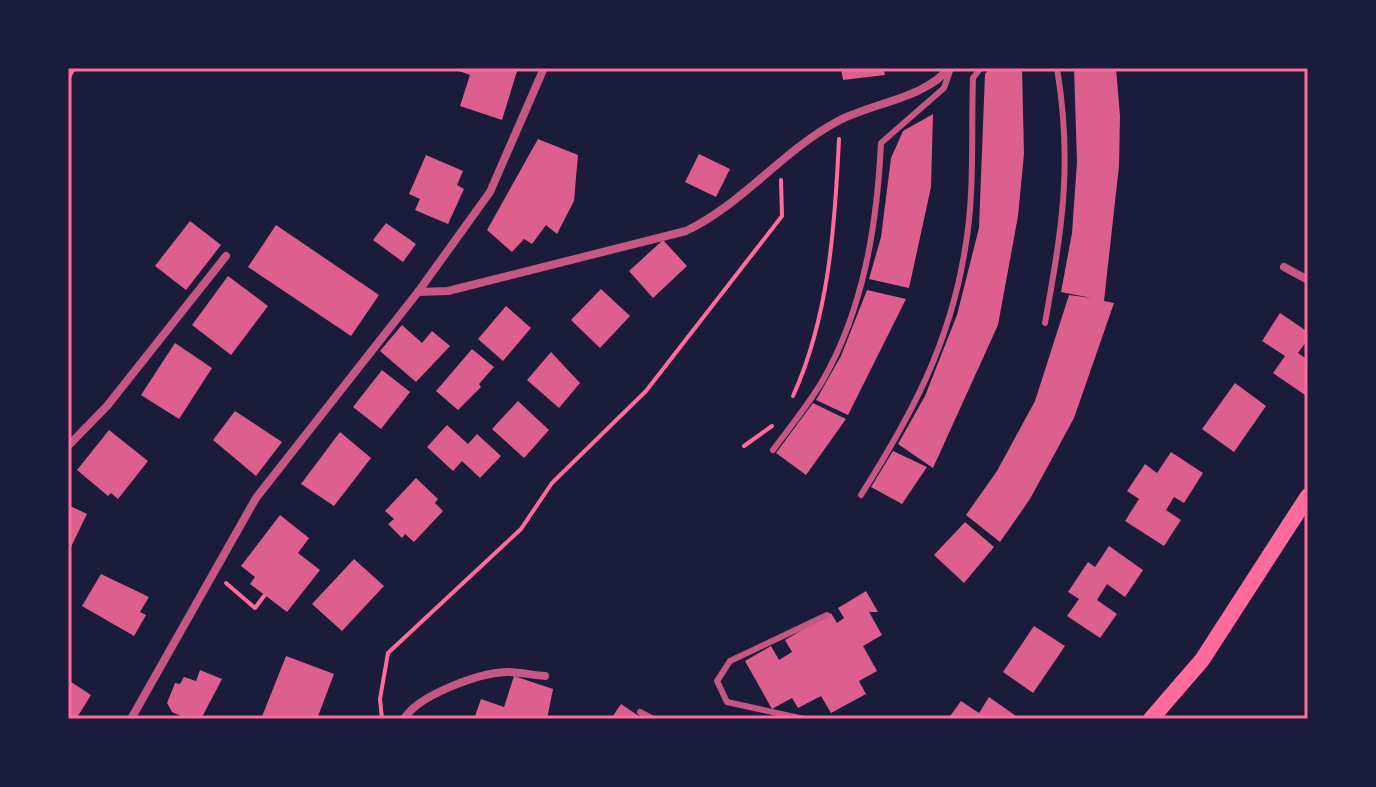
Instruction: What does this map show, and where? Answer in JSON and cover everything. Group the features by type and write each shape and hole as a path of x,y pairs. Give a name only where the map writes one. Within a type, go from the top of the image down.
{"main road":[{"path":"1151,719 1223,630 1308,496"}],"street":[{"path":"131,719 256,498 418,292 490,192 544,68"},
{"path":"418,292 448,291 686,231 714,217 781,161 839,120 917,91 941,78 950,68"},
{"path":"68,446 107,406 226,256"},
{"path":"1284,267 1308,280"},
{"path":"404,719 421,701 458,685 504,672 545,676"}],"lane":[{"path":"773,450 823,380 856,301 868,260 881,143 944,88 950,68"},
{"path":"861,495 921,395 953,302 968,223 973,78 981,68"},
{"path":"1045,323 1064,208 1067,166 1067,126 1057,68"},
{"path":"804,719 727,702 717,681 730,661 827,615"},
{"path":"640,712 653,719"}],"path":[{"path":"68,79 74,68"},
{"path":"787,405 807,361 828,272 835,223 839,120"},
{"path":"382,719 380,699 388,653 521,529 552,483 646,391 782,216 781,161"},
{"path":"744,446 773,426 780,415"},
{"path":"215,573 255,608 264,596"}],"building":[{"path":"460,68 518,68 502,120 460,106 470,75 459,71"},
{"path":"841,68 884,68 885,75 843,80"},
{"path":"990,68 1022,68 1024,154 1018,216 998,325 933,468 898,444 925,396 957,315 979,228 985,74"},
{"path":"1074,68 1116,68 1120,116 1119,166 1104,301 1114,303 1074,418 1030,499 1000,542 966,515 997,471 1035,401 1069,295 1092,298 1061,292 1072,233 1077,162"},
{"path":"933,114 931,187 909,288 869,279 881,237 891,158 903,131"},
{"path":"538,139 578,155 574,201 557,234 546,225 532,244 524,239 512,252 487,230"},
{"path":"699,154 730,169 716,197 685,182"},
{"path":"426,155 463,171 457,185 464,189 448,224 415,210 420,199 409,194"},
{"path":"190,221 221,245 186,290 155,266"},
{"path":"386,223 416,244 403,262 373,240"},
{"path":"276,225 379,295 351,336 248,267"},
{"path":"663,240 687,266 653,298 629,271"},
{"path":"228,276 268,306 231,355 192,325"},
{"path":"601,289 630,316 600,348 571,320"},
{"path":"867,290 906,299 848,415 816,400 841,356"},
{"path":"506,306 531,328 503,361 478,339"},
{"path":"1280,313 1308,332 1308,339 1298,353 1308,360 1305,395 1273,373 1285,356 1262,341"},
{"path":"402,325 422,343 432,331 450,346 416,382 380,351"},
{"path":"175,343 212,368 179,419 141,395"},
{"path":"472,349 494,367 479,384 481,387 458,410 436,391"},
{"path":"551,352 580,383 559,408 527,380"},
{"path":"382,370 410,392 381,429 353,407"},
{"path":"1235,383 1266,406 1234,452 1202,429"},
{"path":"518,401 549,430 524,458 492,429"},
{"path":"813,403 846,419 806,475 776,453"},
{"path":"235,411 282,442 256,476 213,440"},
{"path":"447,425 468,444 477,434 501,456 480,478 462,461 453,471 427,447"},
{"path":"109,430 148,461 118,499 111,493 108,496 77,470"},
{"path":"340,432 371,458 334,506 301,484"},
{"path":"893,451 927,467 902,504 871,487"},
{"path":"1171,452 1203,473 1184,503 1174,497 1166,510 1181,520 1164,546 1125,521 1139,499 1127,491 1145,464 1157,473"},
{"path":"416,478 438,499 435,503 443,511 414,542 405,534 402,538 388,524 394,519 385,511"},
{"path":"68,505 87,514 68,553"},
{"path":"280,515 309,538 298,553 320,570 287,612 250,584 255,577 241,566"},
{"path":"965,522 994,547 964,583 934,555"},
{"path":"1109,546 1143,570 1125,597 1107,584 1097,600 1117,614 1100,638 1067,616 1079,599 1068,592 1088,562 1095,567"},
{"path":"354,559 384,586 342,631 312,604"},
{"path":"101,574 149,597 140,612 146,615 134,636 82,606"},
{"path":"866,591 878,612 869,612 882,635 863,646 877,671 859,681 866,694 831,713 821,696 798,708 792,698 772,709 745,661 771,646 779,660 792,652 785,640 831,613 837,623 844,618 838,608"},
{"path":"1034,626 1065,646 1033,693 1003,672"},
{"path":"286,656 334,674 317,719 261,719"},
{"path":"200,670 222,679 201,719 188,719 172,712 167,703 175,683 180,684 184,677 196,681"},
{"path":"514,676 553,689 547,719 474,719 481,699 504,707"},
{"path":"68,680 91,695 76,719 68,719"},
{"path":"989,697 1020,719 948,719 961,701 979,713"},
{"path":"621,704 643,719 611,719"}]}
